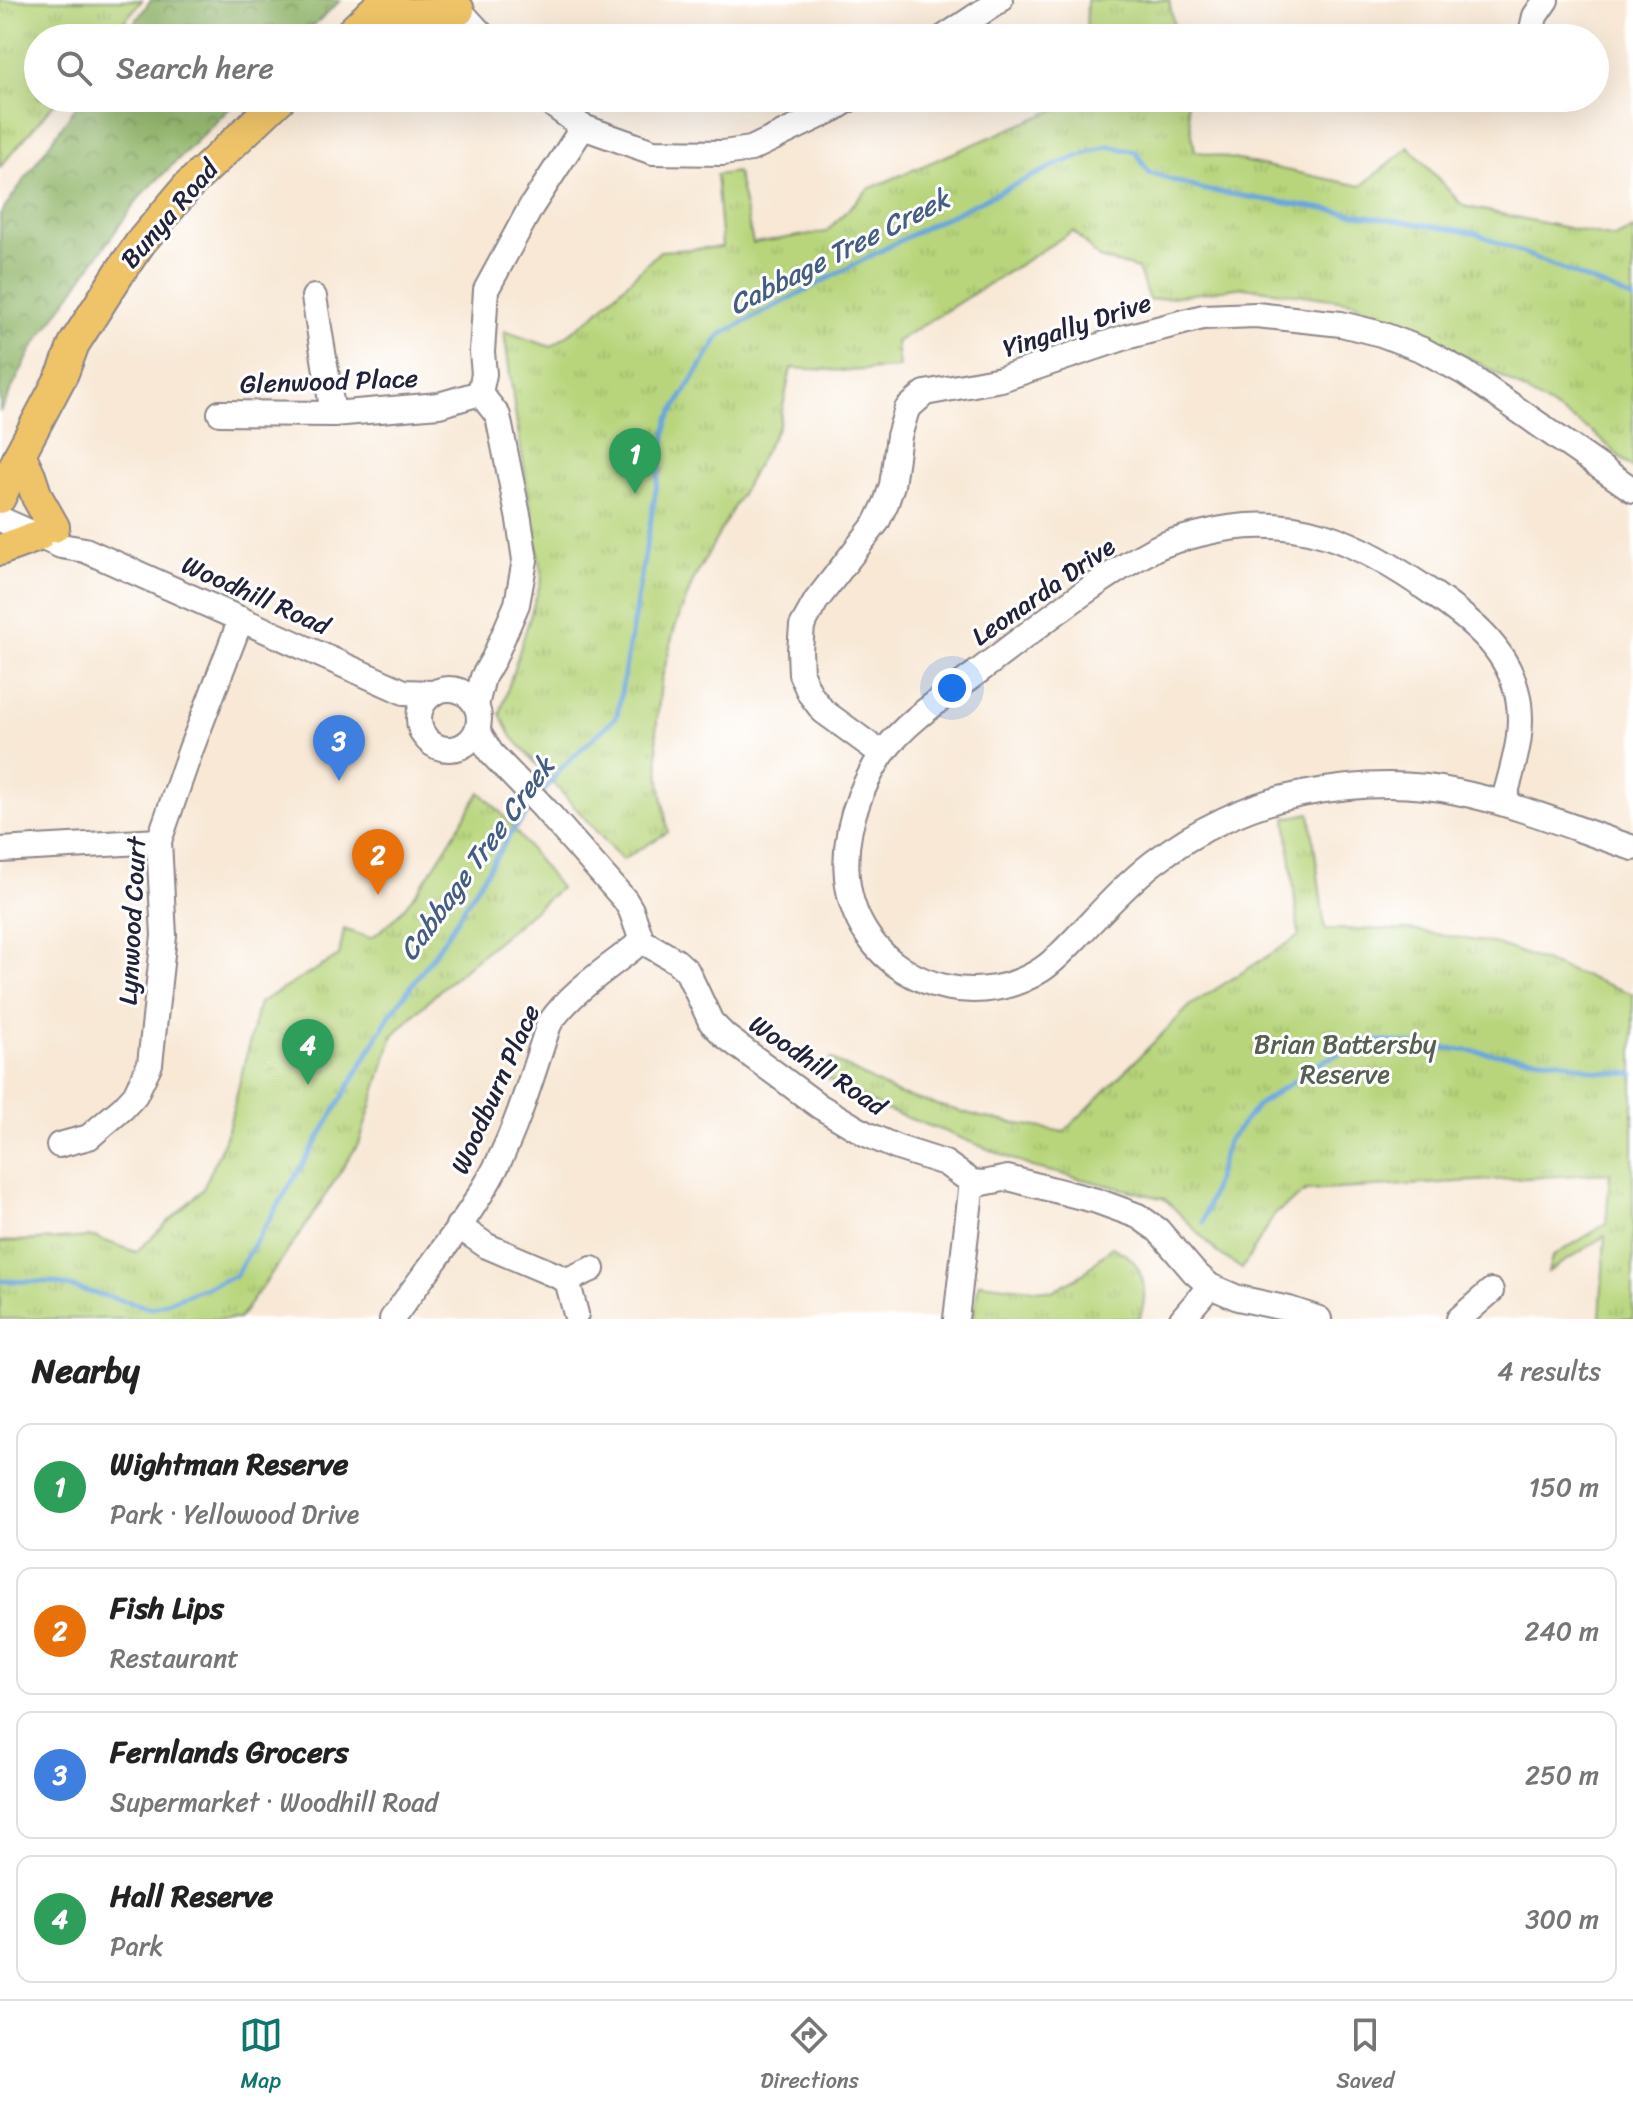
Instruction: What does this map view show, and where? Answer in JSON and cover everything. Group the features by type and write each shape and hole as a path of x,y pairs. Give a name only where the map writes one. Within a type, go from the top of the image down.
{"main road":[{"path":"360,24 378,7 436,14 463,3"},
{"name":"Bunya Road","path":"0,500 10,454 63,373 74,344 120,272 165,212 214,160 266,112"},
{"path":"0,550 46,532 29,473 10,454"}],"street":[{"path":"964,24 1000,0"},
{"path":"1533,24 1546,0"},
{"path":"463,3 476,24"},
{"path":"463,3 486,24"},
{"path":"562,112 583,127 653,152 723,153 751,149 828,112"},
{"path":"468,698 494,658 517,604 525,560 498,416 480,393 484,374 482,352 486,290 531,207 583,127"},
{"path":"314,297 333,414"},
{"name":"Yingally Drive","path":"882,754 823,711 810,694 801,674 802,626 816,601 877,522 892,485 899,436 907,409 925,393 1001,379 1126,337 1203,317 1256,315 1341,324 1381,334 1423,350 1465,373 1633,490"},
{"name":"Glenwood Place","path":"220,413 333,414 439,405 480,393"},
{"name":"Woodhill Road","path":"0,500 61,546 85,550 426,702 419,719 422,733 433,744 450,749 471,737"},
{"name":"Woodhill Road","path":"0,519 46,532"},
{"name":"Leonarda Drive","path":"1503,803 1520,735 1520,709 1515,683 1487,636 1400,570 1343,540 1293,528 1257,525 1228,527 1166,543 1124,565 905,729 882,754 853,815 846,867 848,890 867,935 887,958 907,973 934,985 957,991 979,990 1013,983 1041,970 1153,863 1188,840 1223,820 1296,795 1363,786 1415,786 1454,791 1503,803 1633,848"},
{"name":"Lynwood Court","path":"59,1145 89,1137 123,1108 135,1095 150,1064 164,936 159,841 241,619"},
{"path":"426,702 441,689 451,688 468,698 479,722 471,737 491,753 543,807 625,900 642,941"},
{"path":"0,850 159,841"},
{"name":"Woodhill Road","path":"642,941 687,971 711,1022 725,1036 819,1106 866,1134 945,1163 972,1182"},
{"name":"Woodburn Place","path":"392,1319 495,1169 511,1134 549,1024 572,997 642,941"},
{"path":"956,1319 972,1182 1008,1178 1097,1201 1138,1216 1158,1230 1210,1286 1238,1298 1319,1319"},
{"path":"458,1226 487,1246 567,1280 592,1269"},
{"path":"567,1280 576,1314"},
{"path":"1182,1319 1210,1286"},
{"path":"1459,1319 1491,1291"}],"green space":[{"path":"0,0 142,0 122,24 24,24 24,112 47,112 0,167"},
{"path":"151,0 341,0 315,24 134,24"},
{"path":"1087,0 1169,0 1173,24 1086,24"},
{"path":"72,112 226,112 139,198 32,349 0,412 0,214"},
{"path":"1050,112 1188,112 1195,151 1361,186 1409,147 1463,206 1615,238 1633,229 1633,469 1593,432 1479,363 1353,302 1244,287 1149,300 1138,269 1099,258 1073,231 896,342 899,368 846,371 791,368 779,425 694,579 674,630 661,682 656,731 668,832 622,860 512,737 500,714 542,578 504,331 551,347 593,316 660,251 722,247 716,175 737,172 753,243 826,232 868,189"},
{"path":"480,792 503,815 560,888 443,987 393,1035 360,1141 309,1221 239,1319 0,1319 0,1242 94,1237 136,1252 203,1189 227,1134 259,1003 339,956 344,929 370,938 386,927 431,872"},
{"name":"Brian Battersby Reserve","path":"1310,813 1325,929 1410,930 1497,944 1633,994 1633,1319 1600,1319 1605,1236 1548,1272 1552,1257 1606,1224 1610,1173 1306,1191 1275,1214 1242,1269 1217,1252 1165,1199 1032,1167 886,1110 822,1076 831,1059 898,1094 981,1117 1064,1132 1191,1005 1299,936 1286,818"},
{"path":"1112,1247 1132,1260 1141,1275 1144,1297 1139,1319 973,1319 979,1283 1052,1291 1083,1274"}],"waterway":[{"name":"Cabbage Tree Creek","path":"540,796 562,767 617,716 668,420 720,335 928,226 1056,165 1108,146 1136,152 1149,173 1205,190 1475,233 1633,300"},
{"name":"Cabbage Tree Creek","path":"0,1281 51,1282 152,1308 235,1276 390,1015 440,946 511,833 532,807"},
{"path":"1203,1222 1228,1141 1258,1105 1325,1060 1371,1040 1561,1061 1598,1072 1633,1074"}],"place":[{"name":"Wightman Reserve","path":"635,494"},
{"name":"Fernlands Grocers","path":"339,781"},
{"name":"Fish Lips","path":"378,895"},
{"name":"Hall Reserve","path":"308,1085"}]}
